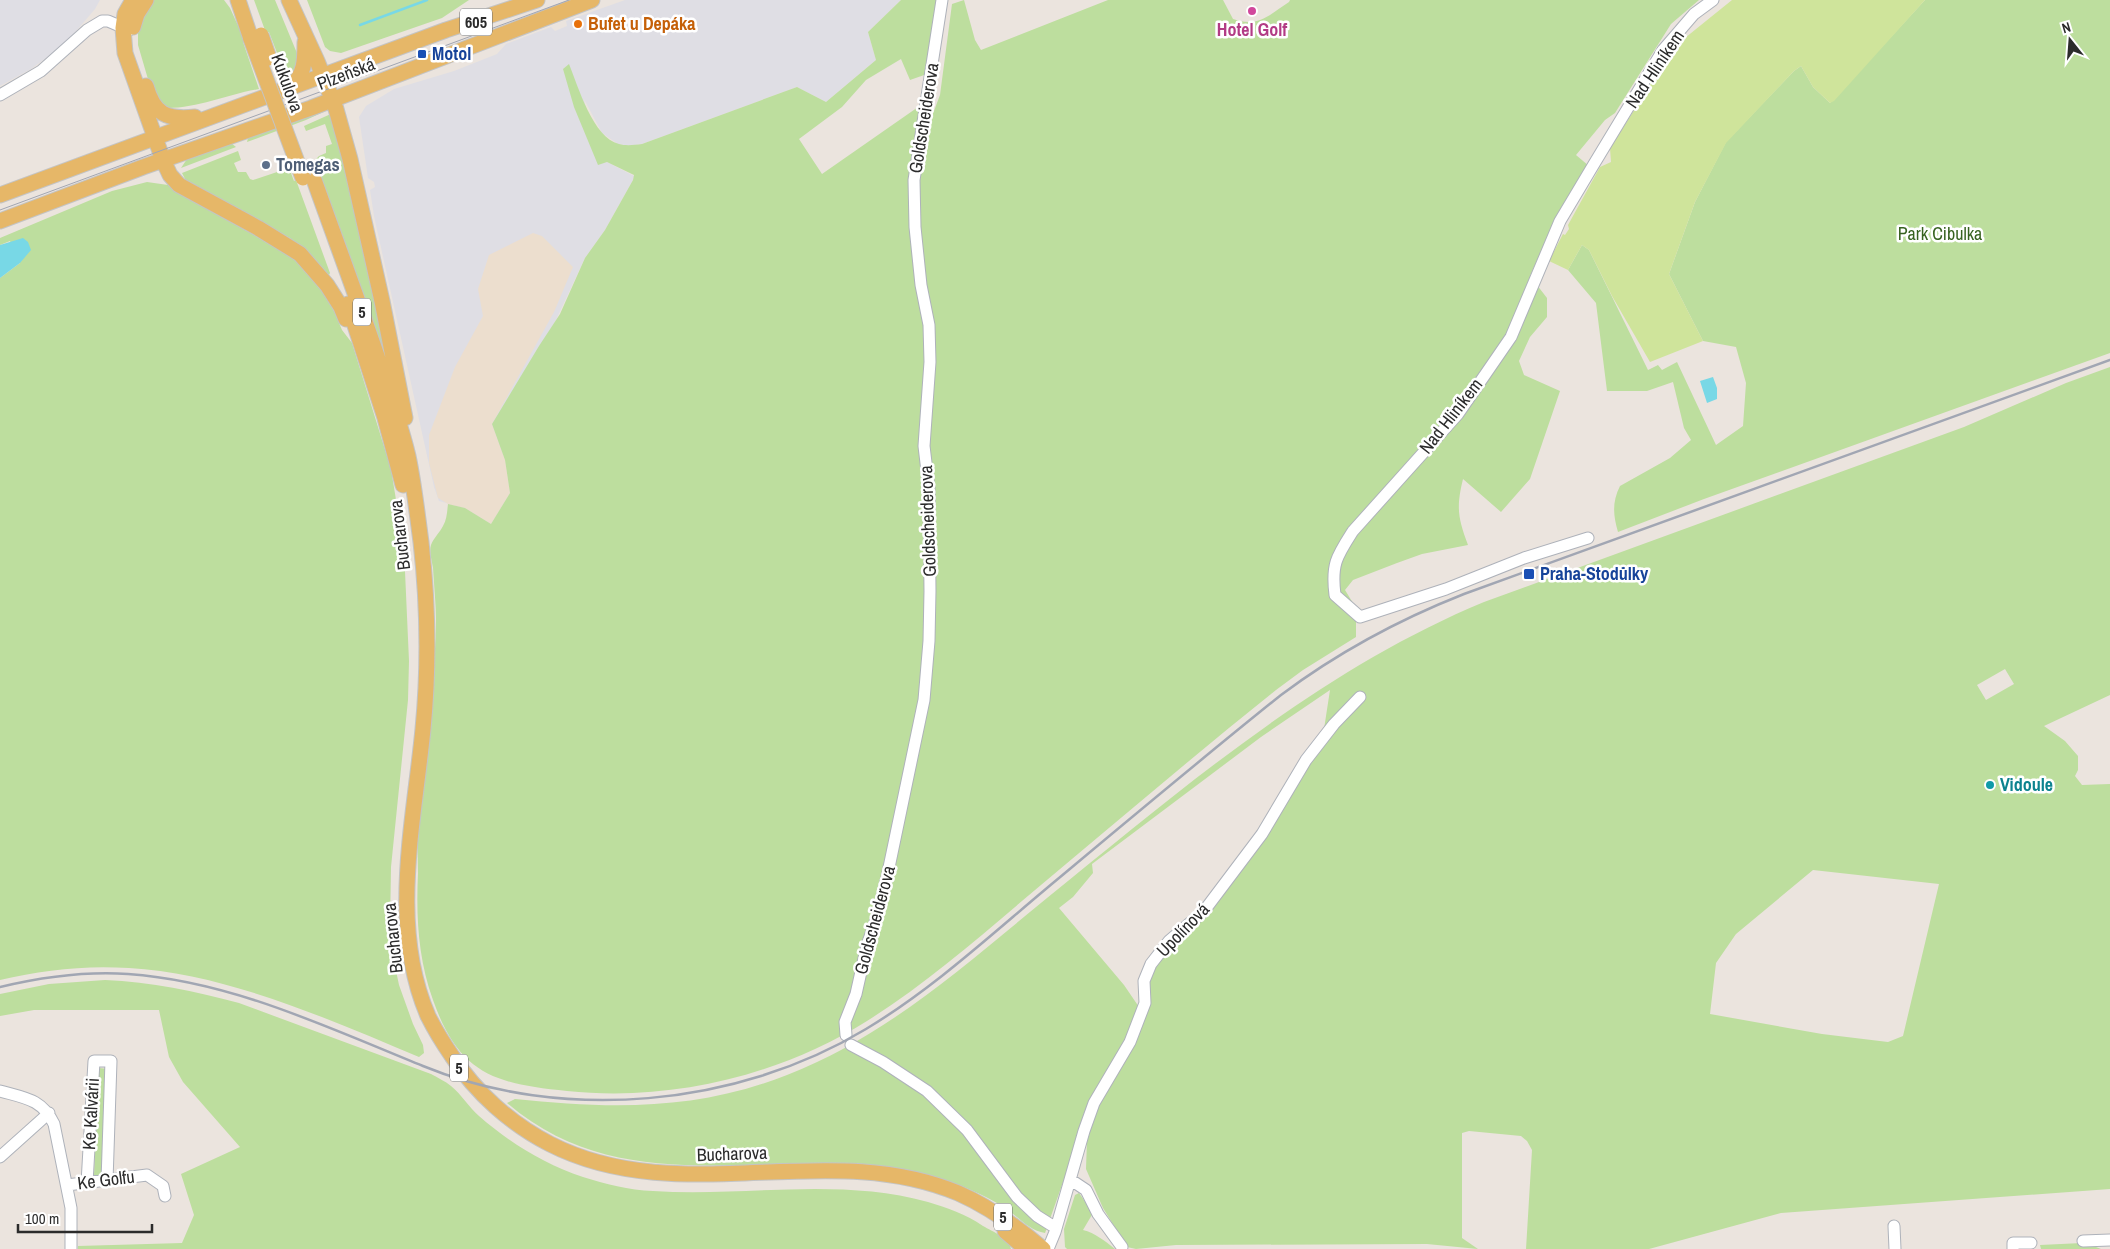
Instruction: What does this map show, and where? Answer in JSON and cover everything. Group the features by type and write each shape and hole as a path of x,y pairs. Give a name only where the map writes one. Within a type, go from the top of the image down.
{"main road":[{"path":"132,0 126,14 125,53 170,175 179,185 258,228 300,254 327,285 342,307 349,326 359,339"},
{"path":"127,30 146,0"},
{"path":"230,0 246,24"},
{"name":"Kukulova","path":"238,0 246,24 256,37"},
{"name":"Kukulova","path":"248,0 256,37 307,176"},
{"path":"289,0 332,99 350,159 399,386 405,419 407,452"},
{"name":"Plzeňská","path":"0,195 155,136 446,30 537,0"},
{"name":"Plzeňská","path":"0,221 367,86 592,0"},
{"path":"127,30 149,97 156,109 163,114 175,118 212,116"},
{"path":"305,35 321,56 330,60 355,64"},
{"path":"284,90 296,82 304,69 305,35"},
{"path":"350,159 346,126 347,110 355,97 367,86"},
{"name":"Bucharova","path":"307,176 351,310 412,514"},
{"name":"Bucharova","path":"307,176 367,326 407,452 416,547 426,608 426,678 408,869 408,928 416,976 426,1010 438,1036 473,1086 494,1105 539,1138 584,1159 628,1170 659,1174 818,1170 868,1173 913,1180 941,1187 978,1203 1017,1227 1043,1249"},
{"name":"Bucharova","path":"416,547 417,661 414,718 399,868 398,928 402,960 420,1021 442,1059 466,1090 483,1108 521,1138 567,1163 609,1176 633,1181 676,1184 814,1180 885,1185 955,1202 988,1220 1015,1243 1026,1249"}],"street":[{"name":"Goldscheiderova","path":"942,0 914,180 915,227 921,285 929,325 930,362 924,446 929,488 930,591 929,641 924,700 887,878 877,917 867,945 856,994 845,1022 848,1040 927,1091 967,1130 1017,1197 1037,1216 1056,1228"},
{"name":"Nad Hliníkem","path":"1588,538 1524,558 1446,589 1360,617 1335,595 1334,566 1353,531 1458,414 1511,338 1560,221 1594,164 1663,50 1694,14 1713,0"},
{"path":"0,95 41,71 87,30 102,20 127,30"},
{"name":"Upolínová","path":"1048,1249 1094,1103 1130,1042 1145,1003 1144,981 1151,964 1169,941 1204,911 1262,834 1306,760 1334,724 1360,697"},
{"name":"Ke Kalvárii","path":"87,1183 94,1060 110,1061 107,1181"},
{"path":"0,1091 32,1100 48,1113 54,1124 71,1208 71,1249"},
{"path":"0,1157 48,1113"},
{"name":"Ke Golfu","path":"67,1185 147,1176 162,1186 165,1196"},
{"path":"1071,1180 1086,1190 1098,1214 1122,1248"},
{"path":"1894,1226 1895,1249"},
{"path":"2083,1241 2109,1243"},
{"path":"2013,1249 2013,1244 2031,1243"}],"shaded area":[{"path":"0,0 100,0 95,9 65,44 31,69 0,86"},
{"path":"625,0 901,0 868,32 876,60 826,102 797,87 642,144 629,146 618,144 602,133 584,99 598,164 607,162 634,176 605,230 585,258 555,322 502,450 510,493 491,524 465,508 439,501 434,487 374,216 370,190 375,187 374,182 368,178 359,117 366,106 394,89 454,71 497,54 506,44 551,27 555,31 567,26 566,21"},
{"path":"533,233 542,236 573,267 554,312 492,424 505,460 510,493 491,524 465,508 448,504 438,498 429,463 429,435 455,367 483,316 478,289 489,255"}],"green space":[{"path":"152,0 224,0 230,8 245,41 243,42 259,89 191,106 167,108 165,111 150,86 138,45 138,28"},
{"path":"254,0 275,0 299,58 293,73 287,79 269,32 266,33"},
{"path":"307,0 469,0 442,18 341,53 330,51 325,47"},
{"path":"901,0 937,0 927,74 910,80 901,59 866,80 842,107 799,139 822,174 921,105 923,140 940,95 952,4 964,0 975,40 981,50 1108,0 1223,0 1233,19 1249,22 1263,19 1290,0 1699,0 1671,24 1615,113 1605,120 1576,155 1589,166 1572,192 1530,276 1547,298 1547,317 1530,337 1519,361 1524,375 1560,391 1530,479 1501,512 1463,479 1459,498 1459,513 1468,545 1422,554 1353,580 1345,590 1356,608 1356,637 1303,670 1276,690 935,973 890,1006 833,1040 797,1057 761,1070 723,1081 684,1088 606,1093 542,1088 500,1079 483,1071 468,1059 455,1044 443,1025 428,984 421,953 417,906 418,839 436,621 430,547 442,528 447,515 448,504 465,508 491,524 510,493 505,460 492,424 560,314 585,258 605,230 633,180 634,175 607,162 598,165 574,107 563,69 569,64 588,110 601,132 610,140 619,144 642,144 797,87 826,102 876,60 868,32"},
{"path":"1732,0 1925,0 1834,101 1830,103 1813,87 1801,66 1794,71 1726,143 1695,202 1669,274 1703,341 1650,362 1612,296 1589,250 1582,245 1568,270 1549,261 1563,234 1565,235 1569,229 1568,225 1600,167 1611,162 1610,148 1675,46"},
{"name":"Park Cibulka","path":"1925,0 2110,0 2110,353 1704,499 1618,532 1614,509 1620,486 1670,458 1691,440 1684,428 1673,382 1647,391 1607,391 1596,303 1568,270 1582,245 1589,250 1648,370 1658,365 1662,370 1677,362 1716,445 1743,426 1746,383 1736,347 1703,341 1669,274 1695,202 1726,142 1794,71 1801,66 1813,87 1830,103"},
{"path":"332,108 306,120 247,142 248,138"},
{"path":"333,113 393,380 318,172 321,171 316,159 326,153 326,146 332,144 325,124 306,131 304,126"},
{"path":"231,143 236,147 181,168 187,159"},
{"path":"238,151 241,160 234,163 238,172 246,172 250,179 253,180 289,168 294,181 296,180 330,273 329,275 312,256 290,238 186,181 182,173"},
{"path":"147,182 168,185 174,191 295,260 321,290 334,311 342,330 352,343 391,469 404,549 409,661 408,700 391,867 390,928 399,985 423,1045 424,1053 419,1057 277,1000 202,979 165,972 113,967 80,968 32,973 0,980 0,278 20,263 10,241 0,245 0,238 112,191"},
{"path":"2110,367 2110,695 2044,726 2065,741 2078,756 2078,770 2075,776 2082,785 2110,784 2110,1189 1781,1213 1649,1249 1526,1249 1532,1150 1527,1141 1521,1136 1469,1131 1462,1133 1462,1238 1478,1249 1427,1244 1176,1245 1136,1249 1127,1247 1103,1208 1086,1169 1087,1140 1091,1117 1084,1113 1068,1168 1045,1233 1030,1227 1007,1209 977,1193 924,1174 870,1166 816,1163 708,1166 655,1163 604,1154 554,1135 507,1103 515,1099 585,1105 652,1104 686,1101 753,1087 824,1059 892,1020 924,997 1202,774 1255,734 1366,661 1424,630 1484,602 1964,427 2066,383","holes":["2005,669 2014,684 1986,700 1977,685","1330,690 1324,729 1298,763 1242,855 1206,904 1141,981 1139,1007 1124,985 1059,908 1073,897 1093,873 1092,864 1261,737","1813,870 1939,884 1903,1036 1888,1042 1822,1034 1710,1014 1716,963 1736,934"]},
{"path":"105,980 173,988 239,1003 431,1074 451,1086 479,1116 515,1144 555,1166 591,1180 626,1188 653,1191 722,1192 825,1189 894,1195 928,1202 970,1218 1000,1235 1007,1241 1011,1249 78,1249 78,1246 182,1243 194,1215 181,1174 240,1147 183,1082 169,1057 159,1010 34,1010 0,1016 0,994 49,984"},
{"path":"99,1068 108,1069 103,1176 94,1175"},
{"path":"1079,1193 1093,1213 1083,1230 1096,1235 1115,1249 1067,1249 1065,1247 1064,1229 1075,1195"},
{"path":"2082,1243 2082,1247 2101,1249 2041,1249 2040,1245"}],"water":[{"path":"23,238 28,242 31,250 20,263 0,278 0,245"},
{"path":"1713,377 1717,388 1717,399 1707,403 1700,381"}],"waterway":[{"path":"360,25 427,0"}],"tram line":[{"path":"0,210 569,0"}],"railway":[{"path":"0,987 32,980 96,973 166,978 242,996 279,1008 423,1066 477,1084 533,1095 590,1100 648,1098 706,1090 762,1076 816,1055 866,1029 917,995 1281,695 1324,665 1369,638 1415,615 1464,594 2110,360"}],"place":[{"name":"Hotel Golf","path":"1252,11"},
{"name":"Bufet u Depáka","path":"578,24"},
{"name":"Motol","path":"422,54"},
{"name":"Tomegas","path":"266,165"},
{"name":"Praha-Stodůlky","path":"1529,574"},
{"name":"Vidoule","path":"1990,785"}]}
